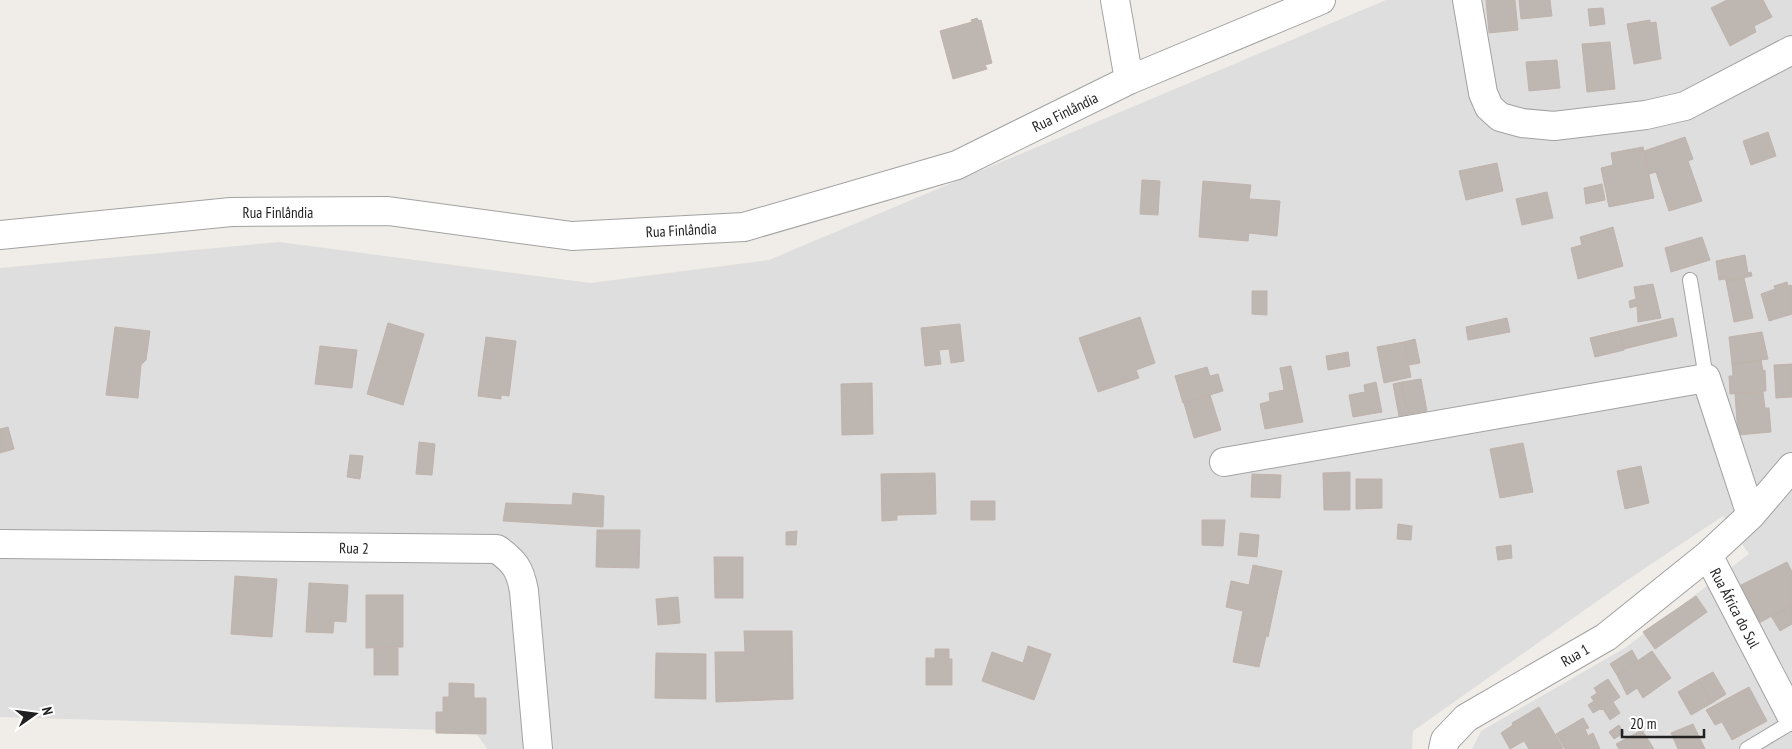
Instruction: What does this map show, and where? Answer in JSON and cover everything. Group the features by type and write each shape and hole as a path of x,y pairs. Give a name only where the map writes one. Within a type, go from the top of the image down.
{"street":[{"path":"1115,0 1129,80"},
{"name":"Rua Finlândia","path":"0,235 231,212 388,211 572,236 744,227 957,165 1129,80 1321,0"},
{"path":"1467,0 1483,93 1489,107 1500,117 1522,123 1554,126 1646,115 1685,106 1792,50"},
{"path":"1224,462 1706,378 1751,515"},
{"name":"Rua África do Sul","path":"1792,467 1751,515 1708,555 1792,717"},
{"name":"Rua 2","path":"0,544 497,549 509,558 520,574 524,591 538,749"},
{"name":"Rua 1","path":"1443,749 1444,740 1466,718 1606,637 1708,555"}],"lane":[{"path":"1690,280 1706,378"},
{"path":"1747,749 1792,722"}],"shaded area":[{"path":"1386,0 1792,0 1792,749 1472,749 1481,731 1625,648 1749,554 1723,516 1623,583 1413,731 1412,749 487,749 475,731 0,717 0,268 279,242 590,283 769,260"}],"building":[{"path":"1486,0 1515,0 1518,30 1489,33"},
{"path":"1519,0 1550,0 1552,16 1521,19"},
{"path":"1727,0 1763,0 1772,17 1754,26 1756,32 1730,46 1711,8"},
{"path":"1603,8 1605,24 1590,26 1588,9"},
{"path":"977,18 979,21 981,20 992,63 985,65 987,69 953,79 940,31 972,22 971,20"},
{"path":"1650,20 1650,23 1656,22 1661,59 1634,64 1627,24"},
{"path":"1610,42 1615,89 1587,92 1582,44"},
{"path":"1557,60 1560,88 1529,91 1526,62"},
{"path":"1768,132 1776,156 1751,165 1743,141"},
{"path":"1685,137 1693,159 1688,161 1702,201 1669,211 1656,172 1649,174 1644,151"},
{"path":"1643,147 1654,198 1609,207 1601,168 1613,165 1611,153"},
{"path":"1497,163 1503,191 1466,200 1459,171"},
{"path":"1142,180 1160,181 1158,215 1140,214"},
{"path":"1203,181 1251,185 1249,199 1280,201 1277,236 1249,233 1248,241 1199,237"},
{"path":"1602,184 1605,200 1586,204 1584,188"},
{"path":"1547,192 1553,218 1522,225 1516,199"},
{"path":"1613,227 1623,266 1578,279 1571,248 1582,245 1580,237"},
{"path":"1702,237 1710,260 1671,272 1665,248"},
{"path":"1745,255 1748,273 1751,272 1752,276 1726,281 1725,279 1719,280 1716,261"},
{"path":"1744,278 1753,318 1734,322 1726,281"},
{"path":"1787,282 1788,286 1791,285 1792,287 1792,314 1769,321 1761,294 1775,289 1774,286"},
{"path":"1653,284 1661,318 1638,322 1637,306 1630,308 1629,301 1636,299 1634,287"},
{"path":"1252,291 1267,291 1267,315 1252,314"},
{"path":"1140,317 1155,363 1136,370 1139,378 1098,392 1079,338"},
{"path":"1507,318 1510,332 1468,340 1466,327"},
{"path":"1673,318 1677,336 1624,349 1619,331"},
{"path":"388,323 424,334 403,405 367,394"},
{"path":"960,324 964,361 951,363 949,349 939,350 941,364 925,366 921,328"},
{"path":"115,327 150,331 146,360 141,365 138,398 106,395"},
{"path":"1619,331 1624,350 1595,357 1590,338"},
{"path":"1762,332 1768,359 1732,364 1729,337"},
{"path":"486,337 516,341 509,396 501,395 501,399 478,396"},
{"path":"1415,339 1420,363 1409,365 1404,342"},
{"path":"1404,342 1411,377 1384,383 1377,347"},
{"path":"320,346 357,350 352,388 315,384"},
{"path":"1348,352 1350,366 1328,370 1326,356"},
{"path":"1761,360 1763,371 1765,370 1766,391 1730,394 1729,376 1733,376 1732,364"},
{"path":"1792,364 1792,397 1776,398 1774,365"},
{"path":"1291,366 1303,422 1265,429 1260,404 1270,401 1269,393 1284,390 1280,368"},
{"path":"1207,367 1210,376 1218,374 1223,391 1183,403 1175,376"},
{"path":"1421,379 1427,411 1409,414 1402,382"},
{"path":"1376,382 1382,412 1353,417 1349,395 1365,392 1364,385"},
{"path":"1402,382 1409,414 1399,416 1393,384"},
{"path":"872,383 873,434 842,435 841,384"},
{"path":"1763,392 1765,408 1769,408 1771,432 1738,435 1735,394"},
{"path":"1210,395 1221,430 1194,438 1184,403"},
{"path":"8,427 14,449 0,453 0,429"},
{"path":"419,442 435,444 432,475 416,474"},
{"path":"1523,443 1533,492 1500,498 1490,449"},
{"path":"350,455 363,456 360,479 347,477"},
{"path":"1641,466 1649,503 1625,509 1617,471"},
{"path":"1350,472 1350,510 1324,510 1323,473"},
{"path":"935,473 936,514 897,515 897,520 882,521 881,474"},
{"path":"1252,474 1281,475 1280,498 1251,497"},
{"path":"1356,479 1382,479 1382,508 1356,509"},
{"path":"573,493 604,496 603,527 503,521 506,503 572,505"},
{"path":"971,501 995,501 995,520 971,520"},
{"path":"1202,520 1225,520 1223,546 1202,545"},
{"path":"1398,524 1412,526 1411,540 1397,539"},
{"path":"597,530 640,530 639,568 596,567"},
{"path":"797,531 796,545 786,545 786,532"},
{"path":"1240,533 1259,535 1257,557 1238,555"},
{"path":"1511,545 1512,558 1498,560 1496,547"},
{"path":"714,557 743,557 743,598 715,598"},
{"path":"1787,562 1792,572 1792,605 1759,623 1741,585"},
{"path":"1253,565 1282,571 1268,637 1266,636 1259,667 1233,662 1243,611 1226,607 1231,581 1249,585"},
{"path":"235,576 277,579 272,637 231,634"},
{"path":"309,583 348,585 346,622 334,621 333,633 306,632"},
{"path":"366,595 403,595 403,647 366,648"},
{"path":"1696,596 1707,612 1655,649 1643,632"},
{"path":"678,597 680,623 658,625 656,599"},
{"path":"1792,605 1792,624 1780,631 1771,616"},
{"path":"744,631 792,631 793,699 716,702 715,652 745,652"},
{"path":"1028,646 1051,654 1034,700 982,681 992,652 1023,663"},
{"path":"374,648 398,648 398,675 374,675"},
{"path":"935,649 949,649 949,659 952,659 952,685 926,685 926,658 935,658"},
{"path":"1632,650 1638,661 1617,675 1610,664"},
{"path":"1652,651 1671,678 1643,698 1637,688 1627,695 1617,675"},
{"path":"656,653 706,654 706,699 655,698"},
{"path":"1713,672 1726,694 1712,703 1698,680"},
{"path":"1608,679 1620,697 1613,702 1620,713 1610,720 1603,709 1593,713 1588,705 1594,701 1591,697 1597,693 1594,688"},
{"path":"1698,680 1712,703 1691,715 1678,692"},
{"path":"449,683 474,684 474,698 486,698 486,734 436,733 436,712 443,712 443,697 449,697"},
{"path":"1749,687 1767,721 1732,740 1722,722 1715,725 1706,710"},
{"path":"1539,707 1563,748 1529,749 1524,741 1510,749 1501,733 1513,725 1512,723"},
{"path":"1583,718 1589,728 1585,729 1588,736 1593,733 1600,749 1565,749 1556,734"},
{"path":"1693,724 1705,749 1678,749 1671,733"},
{"path":"1619,725 1624,733 1614,739 1609,732"},
{"path":"1642,730 1654,749 1619,749 1616,744"}]}
